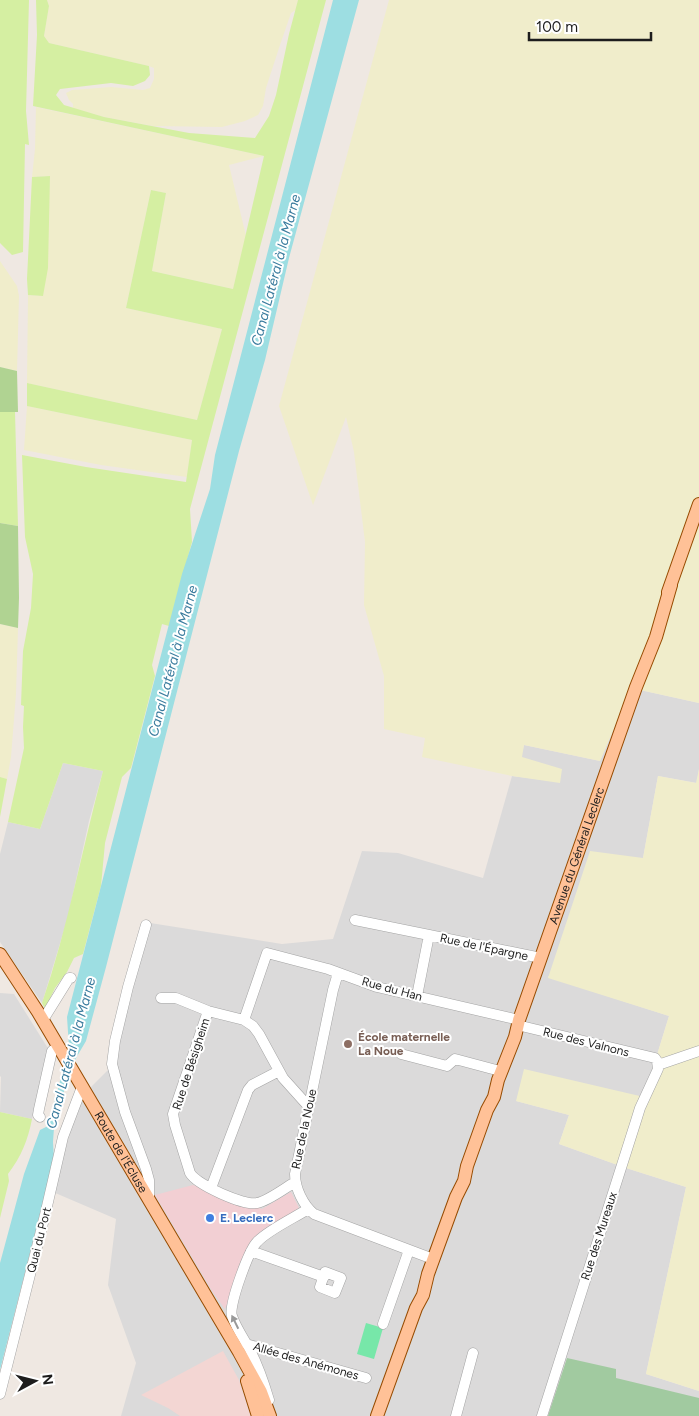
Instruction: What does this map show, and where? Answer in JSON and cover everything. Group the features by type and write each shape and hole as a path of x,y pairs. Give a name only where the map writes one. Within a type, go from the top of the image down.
{"main road":[{"name":"Avenue du Général Leclerc","path":"377,1416 416,1308 423,1295 433,1259 456,1197 464,1181 467,1166 487,1110 494,1097 501,1070 515,1037 518,1023 636,687 647,664 670,585 699,504"},
{"name":"Route de l'Écluse","path":"0,954 43,1020 149,1201 242,1348 270,1416"},
{"name":"Route de l'Écluse","path":"242,1348 258,1416"}],"street":[{"path":"355,920 429,935"},
{"path":"146,926 128,987 112,1064 125,1112 149,1180 149,1201"},
{"name":"Rue de l'Épargne","path":"417,996 429,935 542,958"},
{"name":"Rue du Han","path":"244,1020 267,954 338,973 377,987 518,1023"},
{"name":"Rue de la Noue","path":"308,1209 295,1182 295,1174 338,973"},
{"path":"43,1020 59,992 69,978 71,978"},
{"path":"161,998 176,998 208,1011"},
{"name":"Rue de Bésigheim","path":"244,1020 208,1011 173,1114 190,1173 195,1180 211,1188 232,1198 255,1204 295,1182"},
{"path":"244,1020 260,1034 279,1071 293,1091 309,1107"},
{"name":"Rue des Valnons","path":"518,1023 656,1062"},
{"path":"40,1117 38,1114 52,1051 58,1046"},
{"path":"656,1062 699,1051"},
{"path":"401,1054 447,1066 455,1060 501,1070"},
{"name":"Rue des Mureaux","path":"542,1416 638,1116 658,1070 656,1062"},
{"path":"211,1188 248,1090 252,1085 279,1071"},
{"name":"Quai du Port","path":"0,1394 46,1215 65,1128 82,1087"},
{"path":"242,1348 231,1314 234,1297 251,1251 258,1240 308,1209 317,1216 433,1259"},
{"path":"383,1324 409,1250"},
{"path":"251,1251 324,1276"},
{"name":"Allée des Anémones","path":"242,1348 366,1378"},
{"path":"456,1416 473,1353"}],"shaded area":[{"path":"47,0 298,0 296,10 291,13 266,88 263,106 258,115 245,121 222,127 153,126 104,117 73,108 73,104 66,93 72,90 111,87 143,90 150,88 154,79 154,68 49,43 44,36 49,6"},
{"path":"389,0 699,0 699,703 631,688 600,761 524,745 522,757 562,769 560,783 512,776 422,757 425,738 384,729 384,676 364,605 365,542 354,452 346,417 313,505 279,406"},
{"path":"36,107 264,156 229,165 246,236 233,289 152,271 166,193 151,190 126,308 222,329 197,420 27,383 28,295 43,296 50,176 32,177"},
{"path":"0,261 17,286 19,296 17,371 0,367"},
{"path":"27,406 192,440 187,477 101,465 24,450"},
{"path":"0,624 18,628 16,694 11,757 7,779 0,777"},
{"path":"631,688 699,703 699,769 697,783 658,776 643,858 548,977 669,1016 644,1097 516,1101 569,1115 559,1144 686,1187 646,1374 699,1391 699,1416 121,1416 136,1363 108,1285 116,1219 53,1192 80,1098 109,1069 144,922 282,944 333,939 362,851 398,853 483,878 512,776 560,782 521,757 524,745 600,761"},
{"path":"63,763 103,771 89,821 68,917 42,1003 0,942 0,854 8,822 40,829"},
{"path":"699,769 699,1391 646,1374 686,1187 559,1144 569,1115 516,1101 524,1069 644,1097 669,1016 548,978 590,851 643,858 658,776 696,783"},
{"path":"0,993 14,994 49,1050 32,1119 0,1112"},
{"path":"193,1185 262,1209 291,1192 299,1208 253,1238 225,1309 212,1291 155,1195"},
{"path":"223,1351 239,1380 251,1416 180,1416 141,1395"}],"green space":[{"path":"0,0 29,0 26,111 29,145 25,144 23,252 12,255 0,243"},
{"path":"36,0 47,0 49,6 44,36 49,43 149,66 150,75 145,81 133,86 111,83 60,89 56,95 64,105 104,117 189,133 255,138 269,116 276,95 298,0 326,0 190,509 192,542 169,626 162,624 152,665 155,676 131,768 122,777 105,843 101,886 83,954 74,958 67,972 55,988 45,1009 42,1003 67,917 103,771 63,763 40,829 8,822 24,748 24,706 21,705 23,651 31,608 33,574 25,537 22,455 186,482 192,440 27,406 27,383 197,420 222,329 126,308 151,190 166,193 152,271 233,289 264,156 33,106 37,35"},
{"path":"50,176 48,268 43,296 28,295 27,279 32,177"},
{"path":"0,367 17,371 18,412 0,412"},
{"path":"0,412 15,412 18,526 0,523"},
{"path":"0,523 18,526 18,628 0,624"},
{"path":"0,777 7,779 0,817"},
{"path":"0,1112 32,1119 23,1148 8,1174 9,1181 0,1218"},
{"path":"366,1323 383,1328 374,1359 357,1354"},
{"path":"567,1358 616,1369 616,1378 699,1398 699,1416 548,1416"}],"water":[{"name":"Canal Latéral à la Marne","path":"333,0 359,0 289,258 265,360 239,451 86,1041 68,1077 54,1128 54,1159 0,1370 0,1263 24,1174 40,1130 48,1126 69,1047 67,1017 182,574 210,489 215,455"}],"place":[{"name":"École maternelle La Noue","path":"348,1044"},
{"name":"E. Leclerc","path":"210,1218"}]}
